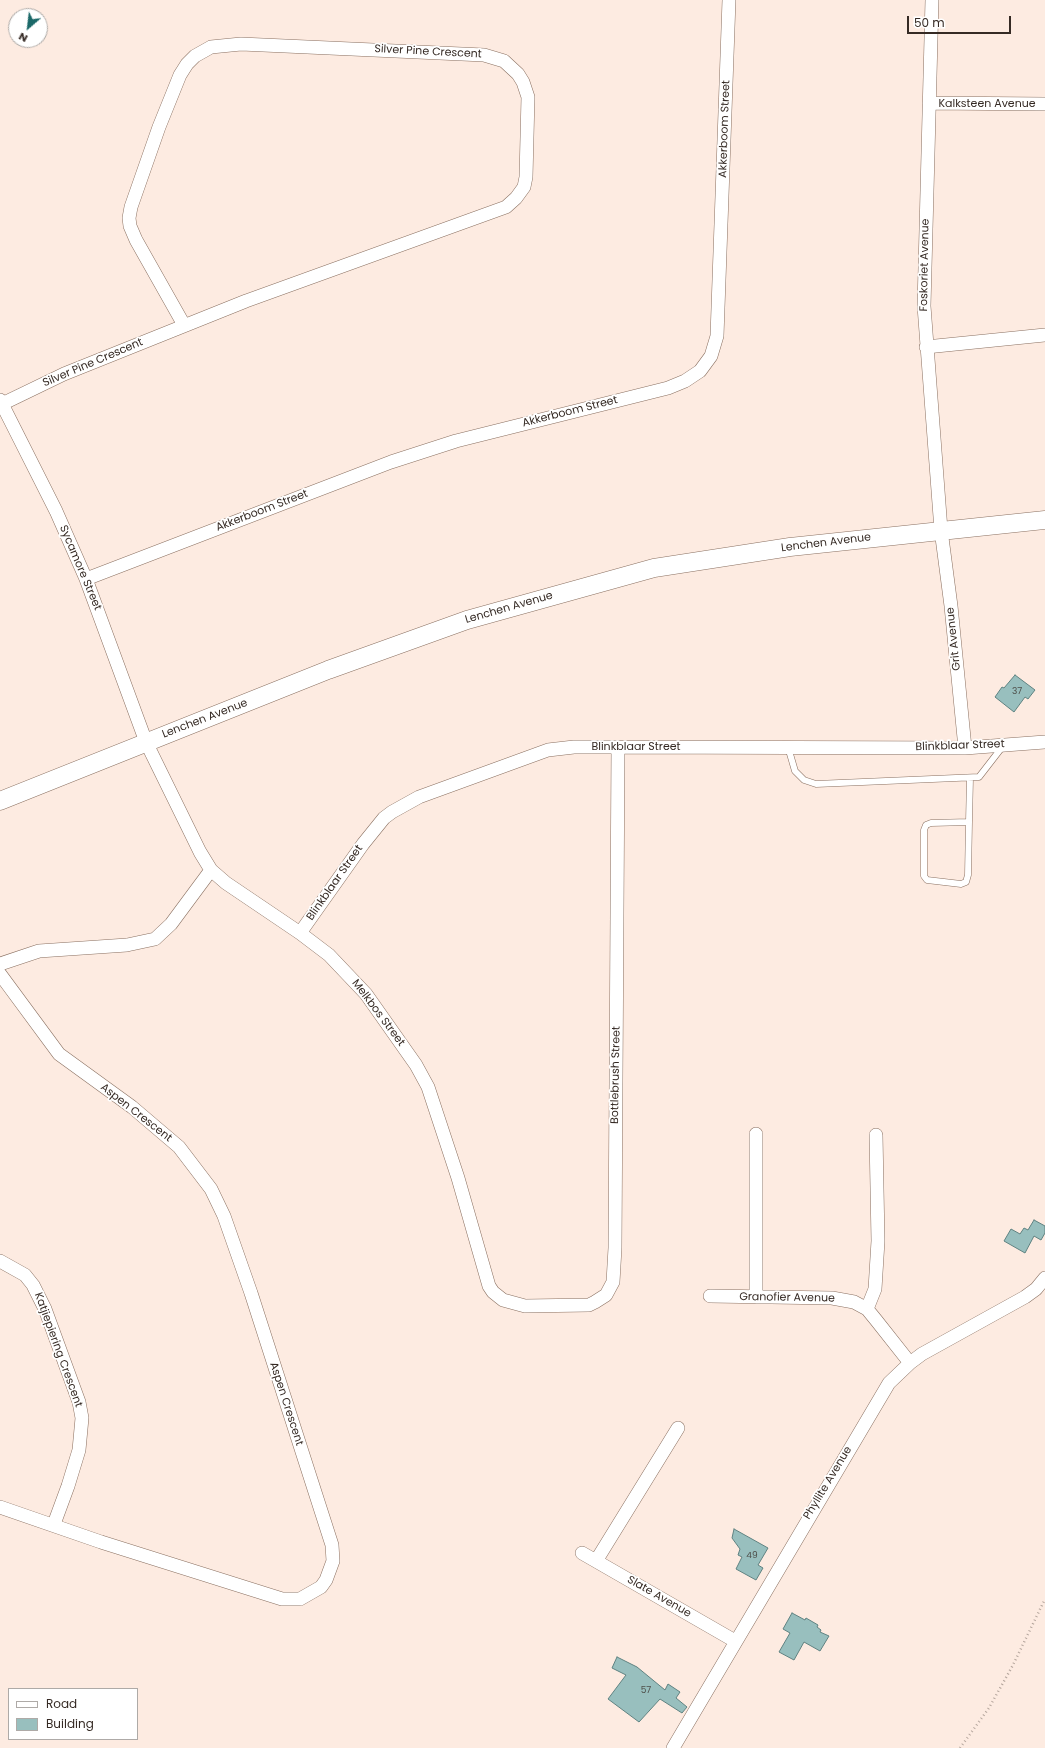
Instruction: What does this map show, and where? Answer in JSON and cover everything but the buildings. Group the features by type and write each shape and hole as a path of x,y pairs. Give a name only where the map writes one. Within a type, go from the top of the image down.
{"main road":[{"name":"Lenchen Avenue","path":"0,801 328,670 466,620 654,568 790,547 1045,520"}],"street":[{"name":"Akkerboom Street","path":"86,579 385,464 456,441 668,388 685,381 700,371 710,356 717,336 729,0"},
{"name":"Foskoriet Avenue","path":"932,0 923,285 926,347 941,530"},
{"name":"Silver Pine Crescent","path":"1,402 64,374 184,325 246,301 495,212 510,204 522,190 526,177 528,98 523,82 518,74 504,61 484,55 241,44 212,47 195,56 187,64 180,75 159,127 129,218 130,226 136,240 184,325"},
{"name":"Kalksteen Avenue","path":"929,103 1045,104"},
{"path":"926,347 1045,335"},
{"name":"Sycamore Street","path":"1,402 56,511 86,579 146,742"},
{"name":"Grit Avenue","path":"941,530 951,606 965,748"},
{"name":"Melkbos Street","path":"146,742 200,852 211,870 226,883 330,955 366,994 424,1078 434,1102 458,1178 485,1276 492,1292 503,1300"},
{"name":"Blinkblaar Street","path":"300,933 384,818 403,805 419,797 548,750 618,747 965,748 1045,742"},
{"name":"Bottlebrush Street","path":"503,1300 525,1306 582,1306 602,1298 608,1293 613,1282 615,1248 618,747"},
{"path":"0,964 39,951 127,945 155,939 171,924 211,870"},
{"name":"Aspen Crescent","path":"0,974 59,1054 132,1107 179,1147 211,1189 224,1216 251,1293 332,1545 333,1561 326,1580 321,1587 300,1599 282,1599 101,1542 54,1524 0,1507"},
{"path":"756,1134 756,1297"},
{"path":"866,1309 875,1289 878,1241 876,1135"},
{"name":"Katjiepiering Crescent","path":"0,1261 25,1275 33,1285 45,1309 79,1402 82,1418 79,1450 54,1524"},
{"name":"Phyllite Avenue","path":"673,1748 889,1383 910,1362 1025,1297 1036,1289 1045,1278"},
{"name":"Granofier Avenue","path":"710,1296 846,1300 859,1304 876,1320 910,1362"},
{"path":"596,1561 678,1428"},
{"name":"Slate Avenue","path":"582,1553 735,1641"}],"lane":[{"path":"788,747 795,771 804,780 816,784 979,777 1004,745"},
{"path":"969,822 931,823 926,825 924,830 924,876 927,880 961,884 966,882 968,875 970,778"}],"path":[{"path":"960,1748 993,1702 1045,1599"}]}
